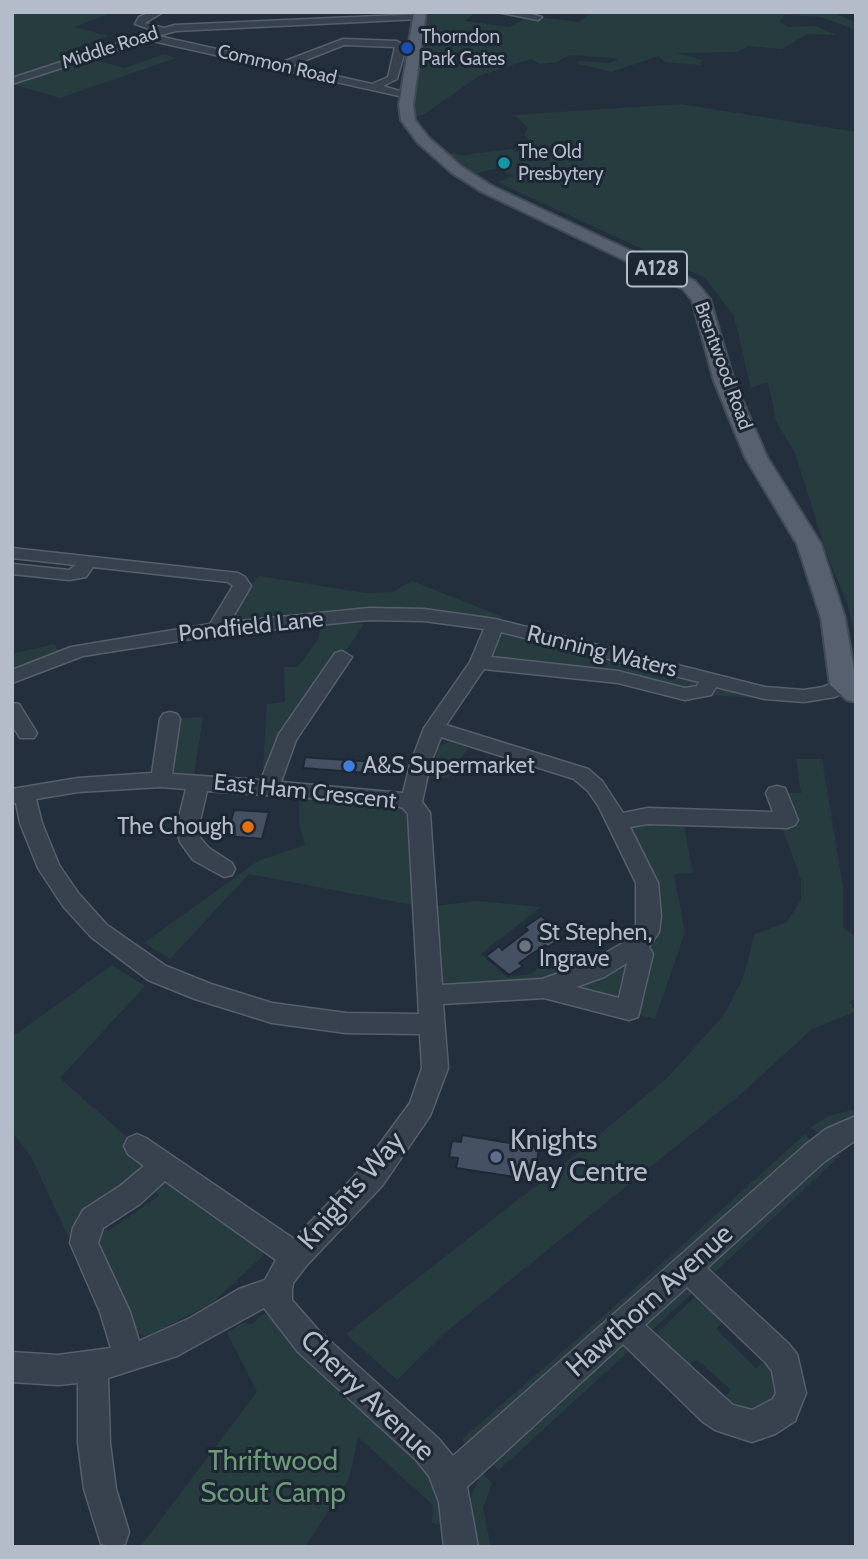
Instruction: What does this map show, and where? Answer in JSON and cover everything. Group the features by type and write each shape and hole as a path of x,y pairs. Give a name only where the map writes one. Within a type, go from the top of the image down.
{"main road":[{"name":"Brentwood Road","path":"420,14 408,95 408,120 423,140 457,170 488,189 668,274 689,285 701,299 724,381 756,457 809,544 833,618 849,689"}],"street":[{"path":"140,24 142,19 159,12"},
{"path":"304,12 339,19"},
{"path":"501,12 538,17"},
{"name":"Middle Road","path":"12,80 145,36 186,26 420,14"},
{"path":"305,35 339,19"},
{"path":"129,25 140,24 163,31"},
{"name":"Common Road","path":"145,36 408,95"},
{"path":"282,66 343,42 397,44 401,47 392,79 373,87"},
{"path":"12,553 232,578 245,583 218,629"},
{"path":"12,569 69,575 80,573 89,560"},
{"name":"Pondfield Lane","path":"12,677 78,651 218,629 369,614 424,615 495,625"},
{"name":"Running Waters","path":"495,625 765,693 804,696 849,689"},
{"name":"Knights Way","path":"276,1290 281,1277 296,1257 372,1177 421,1108 435,1068 419,813 411,803 420,765 434,728 479,662 495,625"},
{"path":"269,788 286,739 342,657"},
{"name":"Running Waters","path":"479,662 618,677 685,694 704,691 710,680"},
{"path":"12,709 27,733"},
{"path":"161,780 170,719"},
{"path":"434,728 582,774 595,786 618,821 647,883 647,932 636,946 596,970 544,989"},
{"name":"East Ham Crescent","path":"18,794 78,785 161,780 393,797 411,803"},
{"name":"East Ham Crescent","path":"198,782 187,830 191,842 201,854 224,869"},
{"path":"618,821 648,816 787,820 777,793"},
{"path":"18,794 49,868 71,900 99,931 157,973 204,992 272,1013 346,1023 432,1024"},
{"path":"432,995 544,989 629,1010 641,954 636,946"},
{"name":"Hawthorn Avenue","path":"449,1481 835,1137 856,1127"},
{"path":"137,1146 296,1257"},
{"path":"129,1359 115,1312 84,1243 87,1228 93,1219 130,1195 165,1164"},
{"path":"624,1325 704,1402 726,1419 752,1426 764,1423 784,1410 791,1393 786,1365 777,1353 687,1268"},
{"path":"12,1367 58,1370 93,1367 129,1359 166,1346 250,1299 276,1290"},
{"name":"Cherry Avenue","path":"276,1290 277,1305 291,1324 426,1449 449,1481 461,1547"},
{"path":"93,1367 94,1443 100,1489 113,1532"}],"green space":[{"path":"114,12 74,27 109,36 65,52 125,68 164,54 176,58 60,98 12,84 12,14"},
{"path":"420,12 476,12 465,21 510,27 529,16 579,22 591,12 833,12 856,23 856,30 821,17 784,15 780,22 788,27 816,26 836,35 807,34 782,49 749,46 737,52 677,53 702,60 701,65 665,62 659,56 611,72 579,64 577,61 608,63 618,60 614,58 570,55 557,62 540,64 531,59 479,76 423,115 407,118"},
{"path":"680,104 856,132 856,637 847,603 826,552 795,453 776,421 768,382 751,388 734,316 705,278 497,182 514,176 498,168 474,174 449,153 464,155 512,149 515,152 527,152 537,148 524,135 528,128 514,115"},
{"path":"259,576 365,593 392,592 412,581 503,617 491,624 424,615 217,629 242,586 254,582"},
{"path":"321,624 364,624 286,739 274,769 263,769 267,704 285,702 284,667 298,667 319,638"},
{"path":"495,625 767,699 696,694 479,662"},
{"path":"54,644 63,657 12,677 12,654"},
{"path":"203,717 194,775 162,775 170,719"},
{"path":"450,742 468,748 449,778 431,779 437,750 440,745"},
{"path":"796,759 822,759 843,887 843,927 856,938 856,998 849,1002 856,1011 811,1030 742,1093 446,1332 397,1380 346,1334 574,1156 668,1077 724,1015 743,978 755,934 787,922 801,900 801,880 780,821 777,793 801,793"},
{"path":"299,789 411,803 423,907 249,874 170,959 144,943 258,861 305,845 299,823"},
{"path":"682,817 693,873 674,874 685,932 655,1019 544,989 432,995 423,907 478,901 541,907 481,954 507,977 531,974 543,964 574,949 596,970 613,961 649,916 618,821"},
{"path":"112,965 145,986 60,1078 137,1146 148,1167 71,1242 31,1157 12,1132 12,1037"},
{"path":"856,1109 856,1119 821,1136 811,1127 829,1116"},
{"path":"805,1134 812,1143 469,1450 462,1439"},
{"path":"832,1149 840,1156 499,1470 489,1461"},
{"path":"164,1178 264,1249 263,1256 212,1303 147,1337 136,1332 92,1230 101,1220 108,1231 159,1196 151,1186"},
{"path":"701,1291 730,1314 716,1329 756,1368 769,1357 780,1394 755,1414 720,1403 731,1390 696,1359 682,1371 652,1338"},
{"name":"Thriftwood Scout Camp","path":"264,1313 417,1454 441,1495 442,1525 432,1523 433,1505 358,1437 349,1479 305,1547 140,1547 257,1392 227,1333 242,1323 252,1324"},
{"path":"481,1472 492,1483 483,1508 491,1547 474,1547 469,1503"}],"building":[{"path":"305,757 395,763 393,775 303,768"},
{"name":"The Chough","path":"234,810 269,812 262,839 227,836"},
{"name":"St Stephen, Ingrave","path":"541,916 559,929 551,936 557,941 548,947 545,945 519,963 523,966 509,975 486,956 499,946 502,950 528,930 525,927"},
{"name":"Knights Way Centre","path":"462,1135 539,1148 534,1180 456,1168 458,1158 449,1157 452,1141 461,1142"}],"place":[{"name":"Thorndon Park Gates","path":"407,48"},
{"name":"The Old Presbytery","path":"504,163"},
{"name":"A&S Supermarket","path":"349,766"},
{"name":"The Chough","path":"248,827"},
{"name":"St Stephen, Ingrave","path":"525,946"},
{"name":"Knights Way Centre","path":"496,1157"}]}
